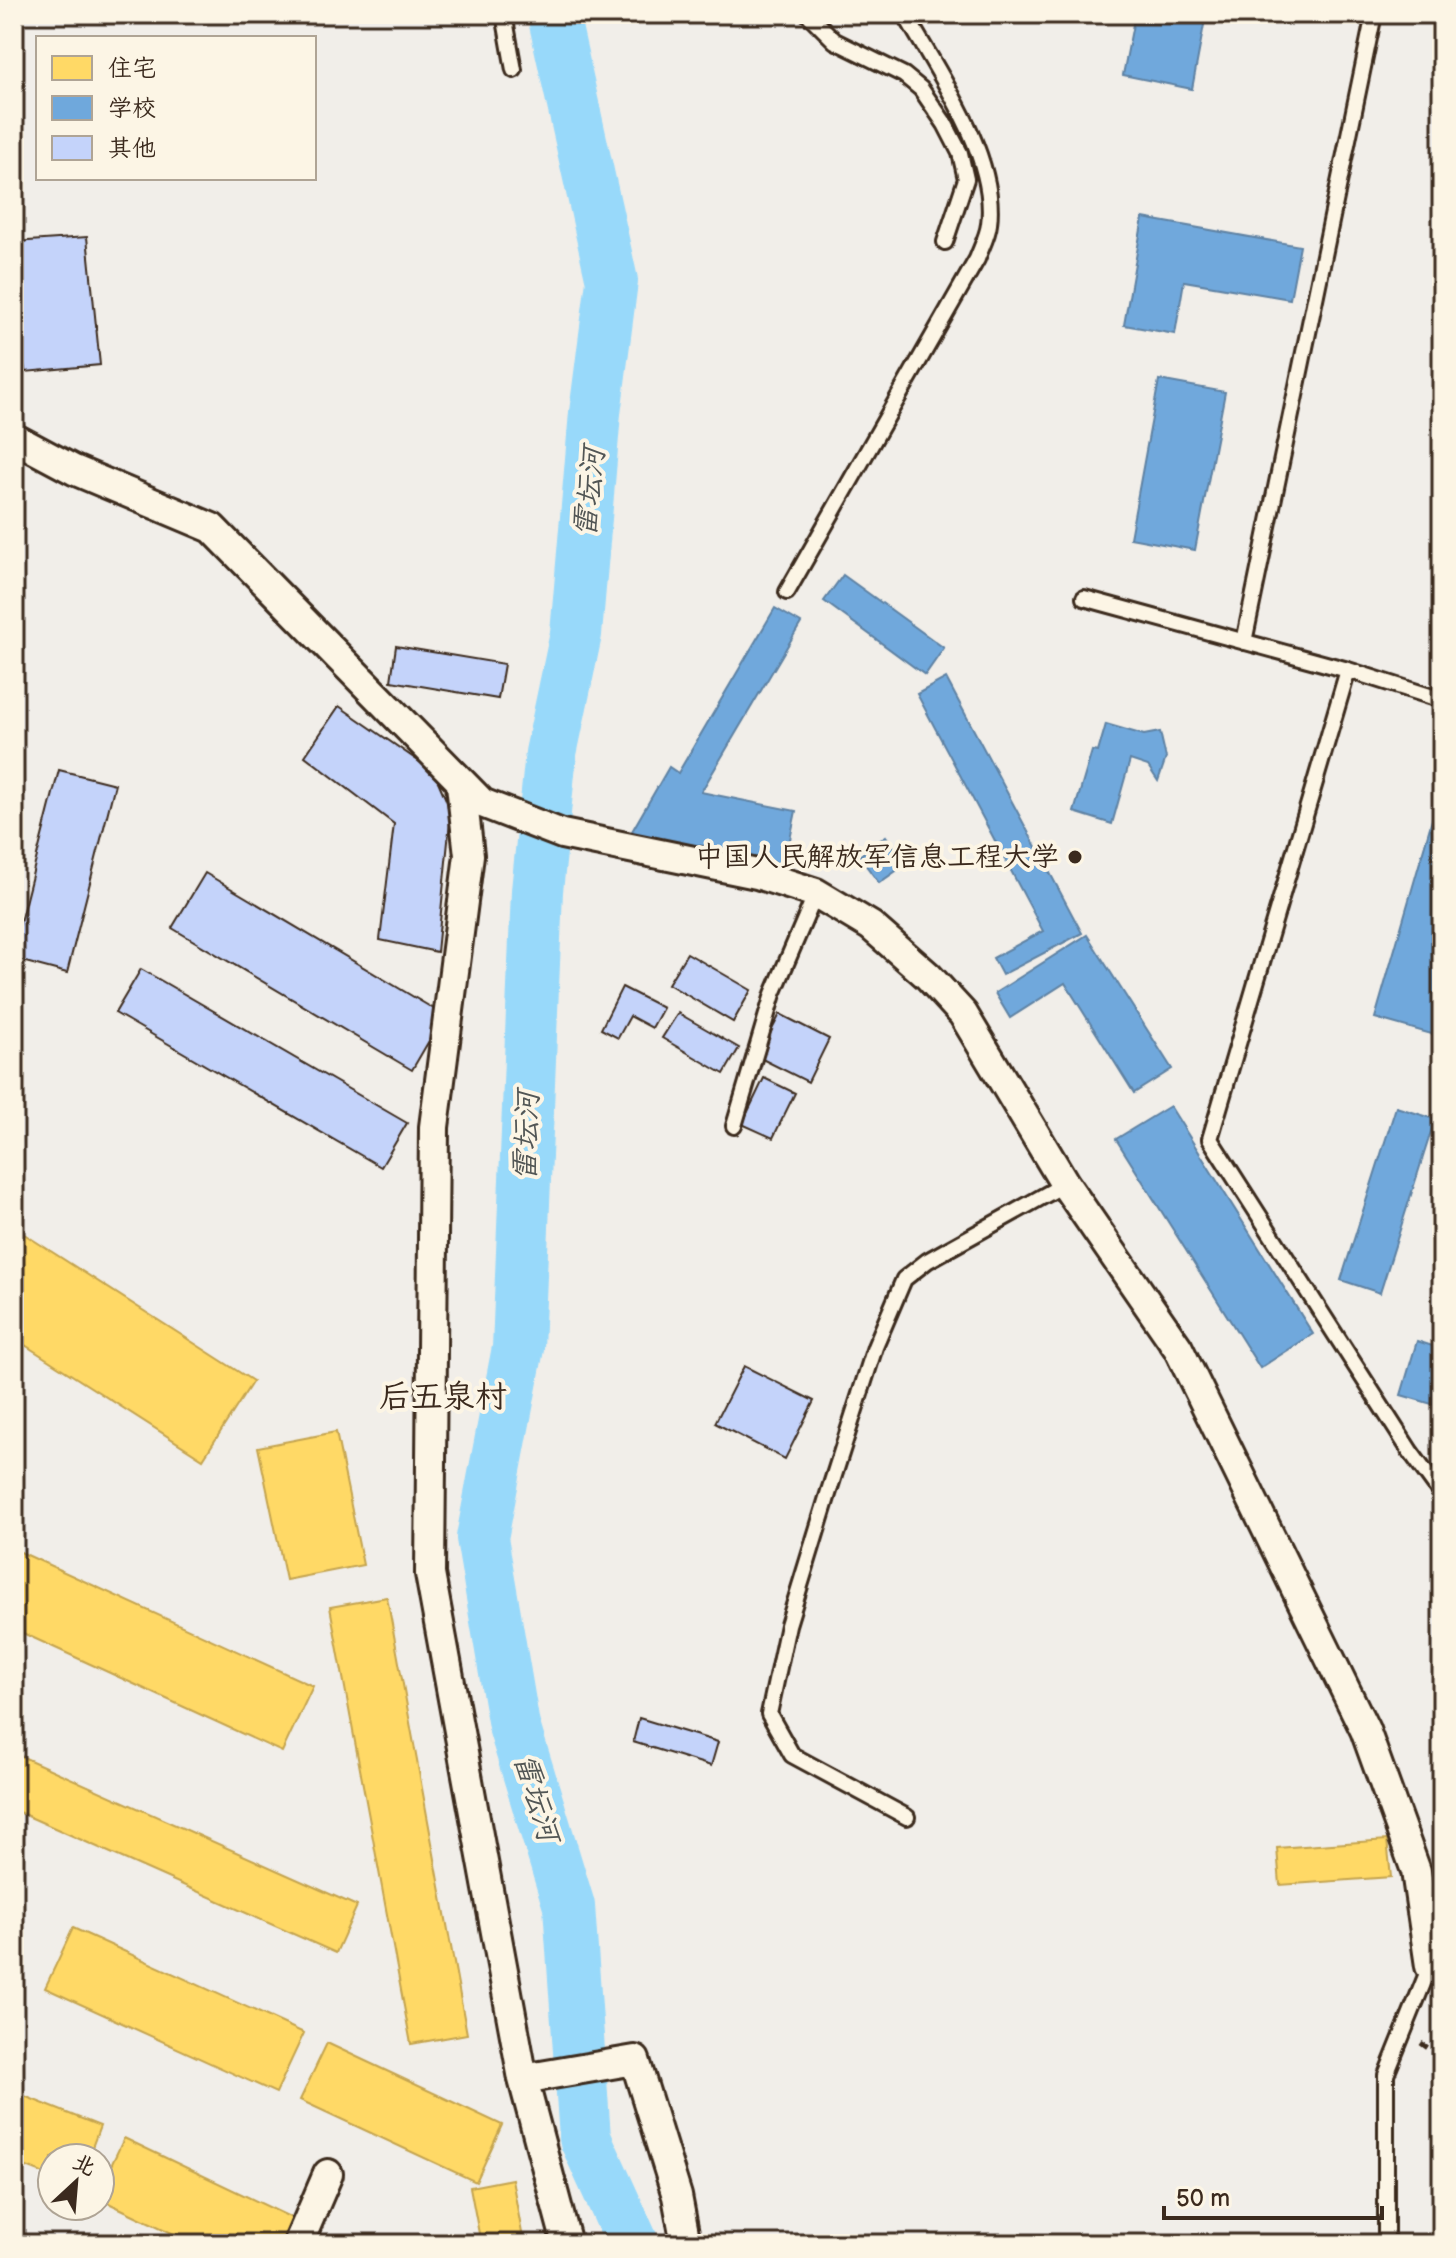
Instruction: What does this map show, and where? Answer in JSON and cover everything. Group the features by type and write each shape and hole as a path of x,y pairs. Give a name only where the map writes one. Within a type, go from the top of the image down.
{"street":[{"path":"14,438 74,470 212,528 472,794 562,834 757,874 816,893 846,909 898,948 963,1014 1065,1184 1178,1348 1365,1730 1416,1871 1430,1966"},
{"path":"472,794 469,855 434,1127 430,1574 523,2079 567,2244"},
{"path":"523,2079 635,2060 677,2196 686,2244"},
{"path":"298,2244 328,2174"}],"lane":[{"path":"504,14 514,70"},
{"path":"808,14 835,41 904,75 921,89 945,124 960,153 966,179 945,242"},
{"path":"787,592 977,259 989,226 989,199 980,159 967,124 905,14"},
{"path":"1244,642 1374,14"},
{"path":"1084,598 1348,670 1442,700"},
{"path":"1348,670 1210,1139 1410,1451 1442,1495"},
{"path":"734,1126 773,994 816,893"},
{"path":"907,1817 792,1755 769,1714 788,1625 875,1347 904,1279 927,1261 1065,1184"},
{"path":"1386,2244 1386,2075 1430,1966"}],"building: 住宅":[{"path":"21,1232 253,1381 203,1459 14,1338 14,1244"},
{"path":"336,1432 363,1565 286,1580 258,1447"},
{"path":"14,1549 313,1686 282,1752 14,1629"},
{"path":"387,1597 467,2034 411,2044 330,1607"},
{"path":"14,1753 357,1906 336,1953 14,1810"},
{"path":"1387,1840 1391,1877 1280,1885 1277,1848"},
{"path":"73,1928 304,2033 276,2093 45,1988"},
{"path":"327,2043 502,2125 476,2182 300,2100"},
{"path":"14,2092 100,2126 94,2142 36,2142 36,2171 14,2162"},
{"path":"124,2138 292,2218 280,2244 195,2244 116,2207 116,2155"},
{"path":"512,2179 524,2244 481,2244 470,2187"}],"building: 学校":[{"path":"1135,14 1206,14 1192,89 1123,75"},
{"path":"1143,218 1300,246 1290,299 1184,281 1175,334 1124,325"},
{"path":"1159,380 1225,392 1195,550 1130,538"},
{"path":"843,575 944,648 925,675 824,601"},
{"path":"775,608 801,623 701,792 796,811 784,868 634,837 631,833 669,767 678,773"},
{"path":"946,678 1082,933 1002,975 993,958 1043,931 917,694"},
{"path":"1106,724 1144,735 1160,732 1166,758 1158,781 1148,766 1130,760 1112,824 1074,812 1092,751 1098,752"},
{"path":"1442,785 1442,1037 1375,1018"},
{"path":"886,836 906,864 879,883 859,856"},
{"path":"1087,935 1172,1069 1134,1093 1065,983 1010,1018 995,993"},
{"path":"1170,1106 1313,1334 1260,1368 1116,1139"},
{"path":"1396,1107 1435,1119 1380,1293 1341,1280"},
{"path":"1417,1341 1442,1349 1442,1407 1401,1395"}],"building: 其他":[{"path":"87,237 100,365 25,372 14,293 14,242"},
{"path":"396,646 504,664 498,699 391,681"},
{"path":"339,706 434,772 451,811 437,952 380,940 394,824 305,756"},
{"path":"59,770 115,784 67,973 14,959 14,946"},
{"path":"205,873 444,1015 412,1070 172,928"},
{"path":"687,953 751,990 733,1022 668,984"},
{"path":"141,969 407,1123 381,1167 115,1013"},
{"path":"622,987 663,1008 652,1028 630,1016 618,1038 601,1029"},
{"path":"678,1013 739,1048 724,1074 662,1038"},
{"path":"780,1014 829,1039 808,1082 758,1057"},
{"path":"764,1078 795,1093 773,1138 742,1124"},
{"path":"744,1366 814,1401 785,1459 715,1423"},
{"path":"639,1718 718,1742 711,1766 633,1742"}],"waterway":[{"name":"雷坛河","path":"553,14 612,281 595,413 576,634 551,753 537,891 518,1348 482,1538 514,1726 569,1906 585,2138 633,2244"}],"place":[{"name":"中国人民解放军信息工程大学","path":"1075,857"}],"district":[{"name":"后五泉村","path":"443,1397"}]}
